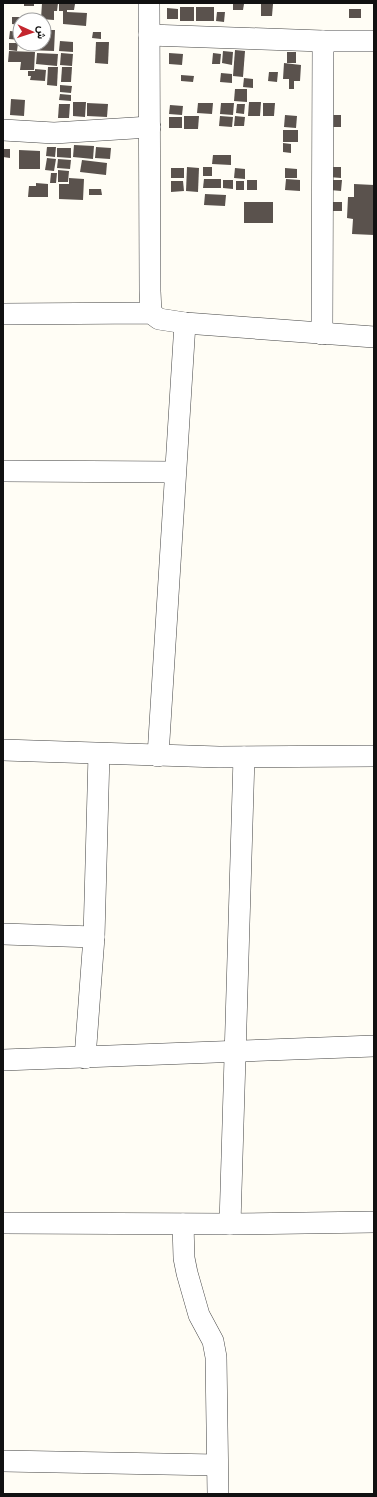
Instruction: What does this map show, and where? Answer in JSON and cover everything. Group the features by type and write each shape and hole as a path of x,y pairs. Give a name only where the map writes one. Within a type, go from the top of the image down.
{"street":[{"path":"149,3 151,314"},
{"path":"149,35 323,41 374,41"},
{"path":"322,334 323,41"},
{"path":"3,130 54,133 150,126"},
{"path":"3,314 151,314 159,319 185,323 374,337"},
{"path":"158,756 185,323"},
{"path":"3,471 175,472"},
{"path":"3,750 158,756 374,756"},
{"path":"85,1058 94,937 99,754"},
{"path":"230,1224 244,757"},
{"path":"3,934 94,937"},
{"path":"3,1060 374,1046"},
{"path":"3,1223 230,1224 374,1222"},
{"path":"183,1224 184,1258 187,1273 199,1314 213,1341 216,1357 218,1494"},
{"path":"3,1461 217,1465"}],"building":[{"path":"24,3 34,3 34,6 24,6"},
{"path":"42,3 58,3 57,11 54,11 54,20 52,20 52,12 41,12"},
{"path":"59,3 75,4 74,10 67,10 67,12 87,13 86,26 63,24 63,11 59,11"},
{"path":"233,3 244,4 243,10 233,10"},
{"path":"261,4 273,4 272,16 261,16"},
{"path":"180,7 194,7 194,21 180,21"},
{"path":"196,7 214,7 214,21 196,21"},
{"path":"167,8 178,9 178,19 167,19"},
{"path":"349,9 361,9 361,18 349,18"},
{"path":"217,12 225,12 224,22 216,21"},
{"path":"52,30 55,30 54,51 52,51"},
{"path":"10,31 12,31 12,39 9,39"},
{"path":"93,32 101,32 101,39 92,38"},
{"path":"60,41 73,42 73,52 59,51"},
{"path":"96,42 109,42 108,64 95,63"},
{"path":"9,43 12,43 12,50 9,50"},
{"path":"235,50 245,51 243,77 233,76"},
{"path":"9,51 35,52 34,70 20,70 21,62 8,62"},
{"path":"223,51 233,52 232,65 222,63"},
{"path":"287,52 296,52 296,63 287,63"},
{"path":"37,53 58,54 57,66 36,64"},
{"path":"61,53 73,54 72,66 60,65"},
{"path":"169,53 183,54 182,65 169,64"},
{"path":"213,53 221,54 220,64 212,64"},
{"path":"284,63 301,65 300,81 294,81 294,89 289,89 289,79 283,79"},
{"path":"48,67 58,67 57,86 47,85"},
{"path":"62,67 72,67 71,82 61,82"},
{"path":"35,69 46,70 45,81 30,80 31,76 28,76 28,71 35,71"},
{"path":"269,72 278,72 277,82 268,81"},
{"path":"221,73 232,74 232,83 220,82"},
{"path":"181,75 194,76 193,82 181,81"},
{"path":"244,78 253,79 253,88 243,87"},
{"path":"60,85 72,86 71,93 60,92"},
{"path":"235,89 247,89 247,102 234,101"},
{"path":"60,94 71,95 71,101 59,100"},
{"path":"11,99 25,100 24,116 10,115"},
{"path":"73,102 86,102 85,117 73,116"},
{"path":"249,102 261,102 260,116 248,116"},
{"path":"87,103 108,104 107,117 87,116"},
{"path":"198,103 213,103 212,114 197,113"},
{"path":"221,103 234,103 233,115 220,114"},
{"path":"263,103 275,103 274,116 263,116"},
{"path":"59,104 70,104 69,118 58,118"},
{"path":"237,104 245,104 244,114 236,113"},
{"path":"170,105 183,106 182,115 169,114"},
{"path":"285,115 297,116 296,128 284,127"},
{"path":"327,115 341,115 341,127 327,127"},
{"path":"184,116 199,116 198,129 184,129"},
{"path":"220,116 233,117 232,127 219,126"},
{"path":"235,116 245,117 244,126 234,126"},
{"path":"169,117 182,117 182,128 169,128"},
{"path":"283,130 298,130 298,142 283,142"},
{"path":"283,143 291,144 291,153 283,152"},
{"path":"74,145 94,146 93,159 73,157"},
{"path":"47,147 56,147 55,157 46,156"},
{"path":"96,147 111,148 110,159 95,158"},
{"path":"57,148 71,148 71,158 57,157"},
{"path":"3,149 10,149 10,158 3,157"},
{"path":"19,150 40,151 40,169 19,169"},
{"path":"213,155 231,155 231,165 212,164"},
{"path":"47,158 56,159 54,171 45,170"},
{"path":"58,159 71,160 70,169 57,168"},
{"path":"82,160 107,163 106,175 80,172"},
{"path":"187,167 199,168 198,192 186,191"},
{"path":"203,167 212,167 212,176 203,176"},
{"path":"329,167 341,167 341,178 329,177"},
{"path":"171,168 184,168 184,178 171,178"},
{"path":"235,168 245,169 245,179 234,178"},
{"path":"285,168 297,169 297,178 285,178"},
{"path":"58,170 69,171 68,182 58,182"},
{"path":"51,173 57,173 56,183 50,183"},
{"path":"69,178 84,179 83,200 59,199 59,184 69,184"},
{"path":"204,179 221,179 221,188 203,188"},
{"path":"286,179 300,180 300,191 285,190"},
{"path":"223,180 233,180 233,189 223,188"},
{"path":"247,180 257,180 257,190 247,190"},
{"path":"330,180 342,180 341,191 330,190"},
{"path":"171,181 183,181 184,191 171,192"},
{"path":"236,181 244,181 244,190 236,190"},
{"path":"36,183 48,184 48,197 28,197 29,186 36,186"},
{"path":"354,184 374,185 374,235 352,234 353,219 347,218 348,197 354,197"},
{"path":"89,189 101,189 102,195 89,195"},
{"path":"205,194 226,195 225,206 204,205"},
{"path":"244,202 273,202 273,223 244,223"},
{"path":"330,202 342,202 342,211 328,211"}]}
